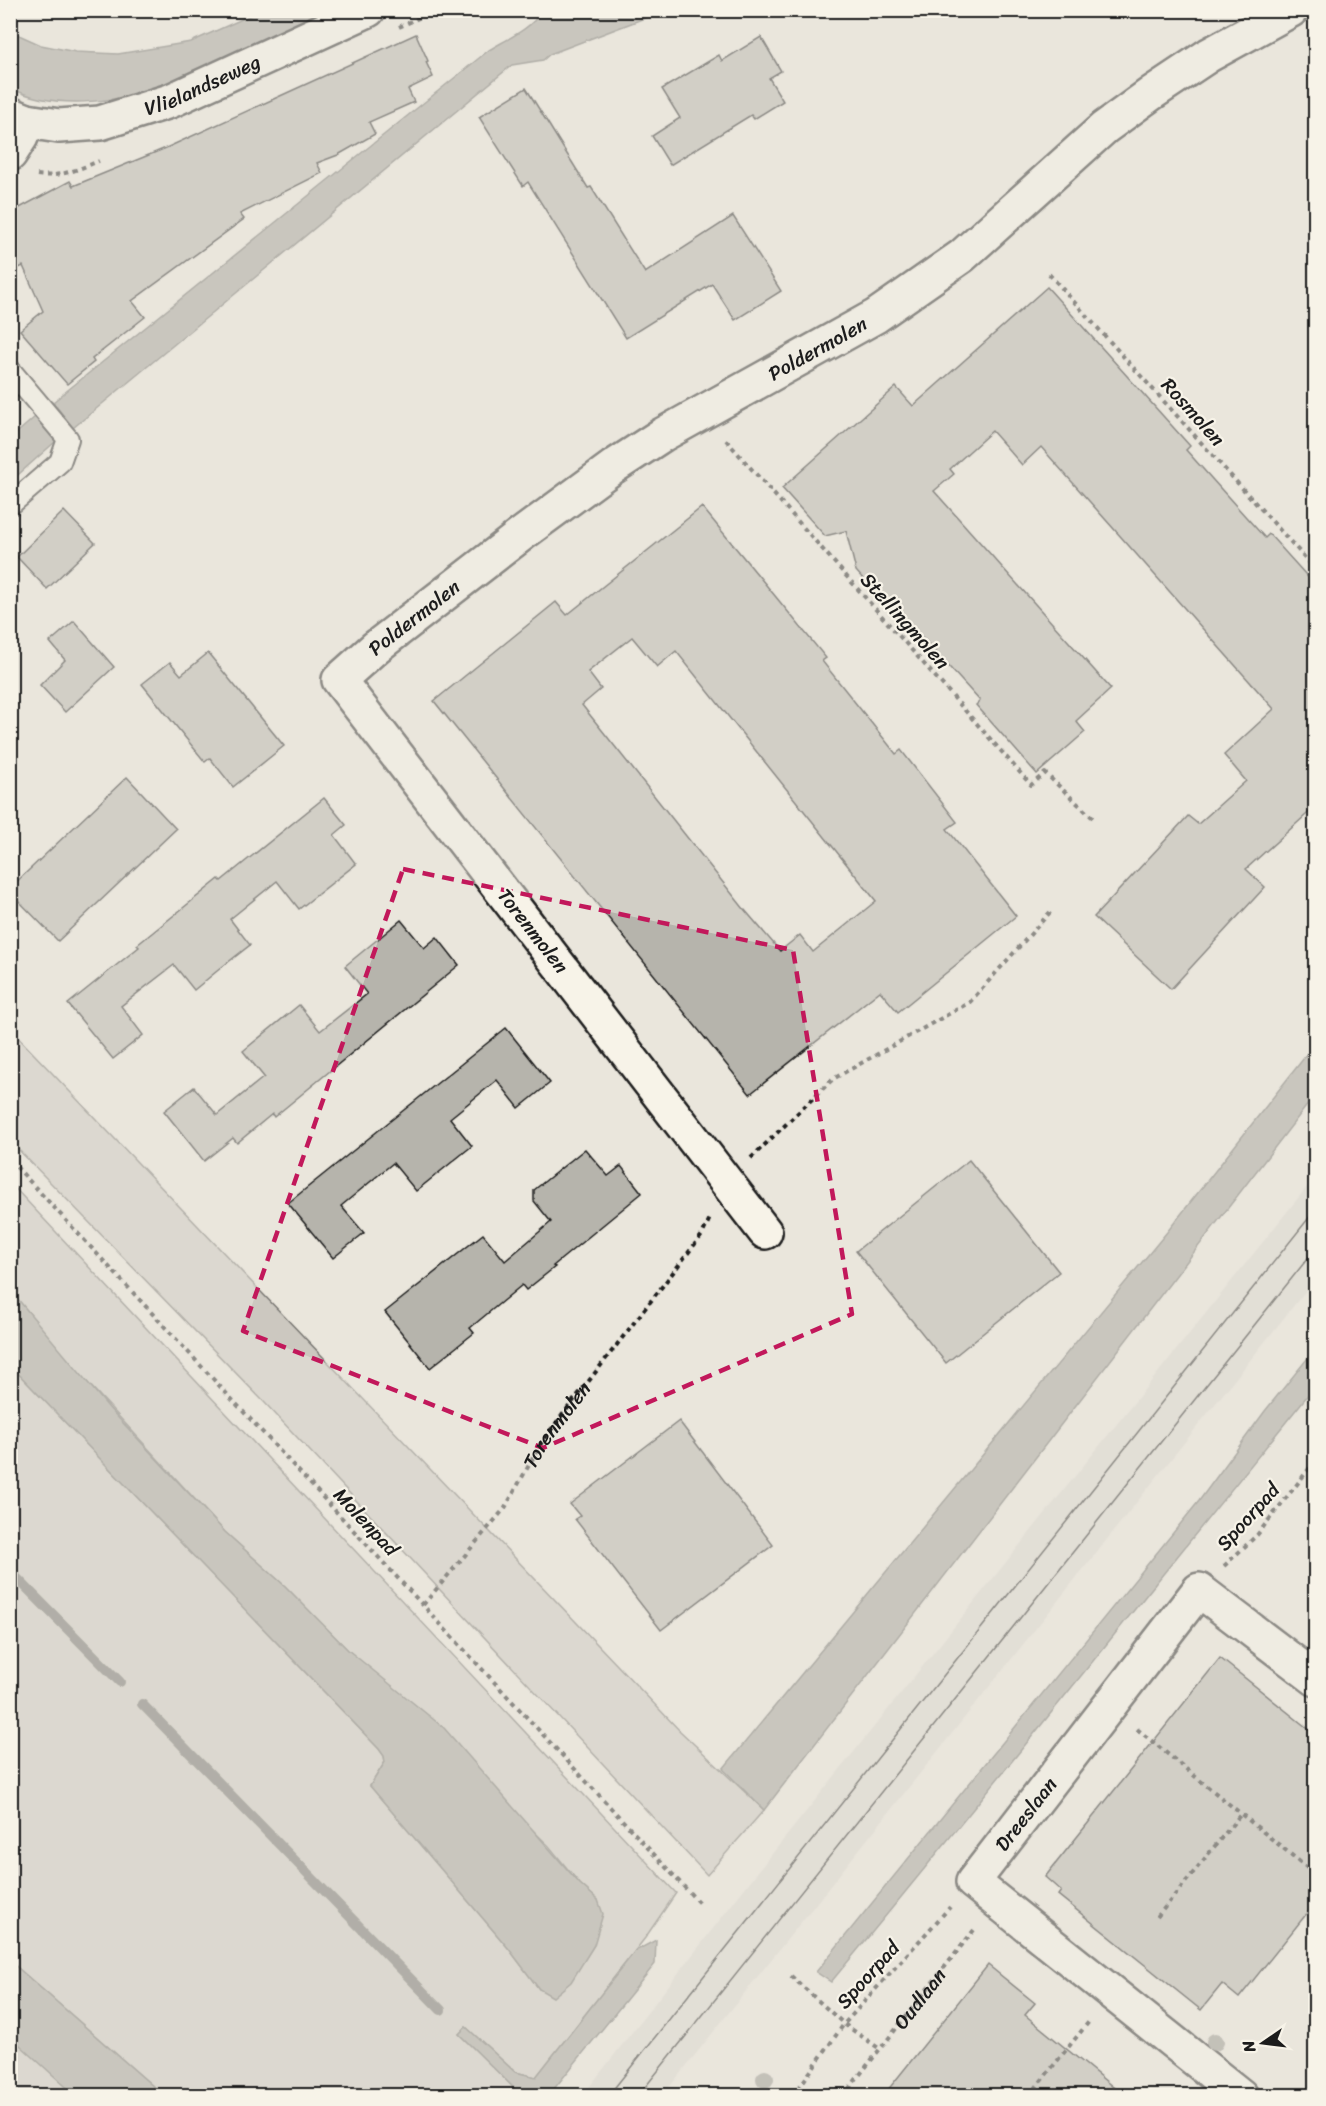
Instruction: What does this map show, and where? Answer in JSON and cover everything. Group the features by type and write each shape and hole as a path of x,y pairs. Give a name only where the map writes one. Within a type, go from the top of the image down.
{"street":[{"name":"Vlielandseweg","path":"19,117 59,126 76,126 122,117 170,101 368,10"},
{"name":"Poldermolen","path":"339,680 376,647 613,467 702,412 876,316 962,256 1104,128 1209,55 1291,10"},
{"path":"10,154 21,137 19,117"},
{"name":"Torenmolen","path":"339,680 765,1232"},
{"path":"1199,1590 1316,1679"},
{"name":"Dreeslaan","path":"985,1891 1109,1707 1199,1590"},
{"path":"985,1891 1234,2093"}],"lane":[{"path":"10,370 68,439 60,462 10,505"}],"path":[{"name":"Rosmolen","path":"1049,274 1316,570"},
{"name":"Stellingmolen","path":"702,412 1031,785 1045,773 1094,819"},
{"name":"Torenmolen","path":"423,1605 505,1508 543,1440 702,1235 726,1182 833,1079 970,1002 1052,910"},
{"name":"Molenpad","path":"10,1160 700,1904"},
{"name":"Spoorpad","path":"1199,1590 1257,1534 1316,1460"},
{"path":"1109,1707 1316,1875"},
{"path":"1157,1917 1240,1814"},
{"name":"Spoorpad","path":"793,2096 844,2024 985,1891"},
{"name":"Oudlaan","path":"843,2096 880,2049 985,1891"},
{"path":"791,1976 844,2024 880,2049"},
{"path":"1029,2096 1092,2017"}],"highlighted area":[{"path":"403,869 793,950 852,1314 543,1448 243,1331"}],"shaded area":[{"path":"260,11 331,11 158,88 141,93 103,100 64,102 28,95 11,88 10,31 41,45 76,52 118,54 191,42"},
{"path":"542,11 663,11 550,54 543,60 512,65 73,428 53,402 489,50 532,23"},
{"path":"35,417 56,441 11,481 11,438"},
{"path":"11,1030 680,1731 764,1810 707,1875 265,1403 11,1142"},
{"path":"1315,1044 1315,1095 764,1810 723,1769 1167,1232"},
{"path":"1315,1177 1315,1279 663,2095 583,2095 744,1889"},
{"path":"11,1184 676,1893 645,1938 536,2077 515,2072 466,2027 459,2034 521,2095 163,2095 11,1962 11,1366 379,1749 385,1762 370,1786 509,1949 539,1989 585,1959 594,1945 598,1900 580,1884 549,1846 285,1586 225,1532 65,1358 11,1291"},
{"path":"11,1291 109,1408 225,1532 285,1586 348,1650 444,1728 580,1884 598,1900 603,1914 594,1945 571,1982 553,1997 539,1989 509,1949 370,1786 385,1762 379,1749 11,1366"},
{"path":"1315,1349 1315,1386 1299,1406 831,1982 816,1972 1199,1501 1265,1411"},
{"path":"656,1940 655,1964 549,2095 521,2095 459,2034 466,2027 515,2072 536,2077 635,1951"},
{"path":"11,1962 163,2095 75,2095 11,2037"},
{"path":"11,2020 96,2095 11,2095"}],"building":[{"path":"416,34 433,77 408,89 414,102 369,122 375,134 338,155 317,163 322,173 240,214 244,219 132,301 145,317 92,359 94,362 67,384 20,330 43,311 23,266 10,272 10,213 70,181 73,186 166,148"},
{"path":"761,37 781,71 769,78 783,101 754,119 751,115 670,165 652,136 680,118 662,89 719,55 722,61"},
{"path":"526,88 588,188 591,187 645,273 733,216 781,291 735,320 712,284 626,338 528,182 523,186 479,117"},
{"path":"1047,287 1190,446 1186,450 1246,517 1265,538 1269,534 1316,586 1316,806 1246,869 1265,887 1171,989 1094,917 1188,816 1198,824 1246,781 1224,755 1274,709 1041,447 1022,465 992,431 950,469 954,474 934,491 1111,689 1076,721 1085,732 1037,774 976,705 980,701 921,636 917,639 856,571 846,531 825,536 782,488 896,387 913,406"},
{"path":"702,507 826,658 822,661 896,754 901,750 957,822 947,829 1016,916 898,1012 880,991 750,1094 434,701 556,602 567,615","holes":["632,637 657,667 676,651 876,901 813,952 800,935 780,951 582,705 601,689 588,672"]},
{"path":"64,511 95,543 47,589 17,557"},
{"path":"74,621 114,667 65,712 40,685 65,660 50,642"},
{"path":"208,653 284,746 233,787 210,758 205,762 142,684 170,662 181,675"},
{"path":"127,777 176,829 58,941 10,892 10,888"},
{"path":"324,798 346,825 334,835 356,864 299,909 277,881 230,919 250,945 194,990 174,965 121,1006 143,1035 113,1059 68,1004 219,879 221,881"},
{"path":"401,920 424,948 437,937 459,965 274,1117 272,1114 237,1143 233,1138 204,1161 164,1111 194,1087 217,1115 264,1077 243,1051 299,1005 320,1031 367,994 345,966"},
{"path":"506,1028 550,1083 519,1108 497,1080 450,1118 472,1146 416,1191 393,1163 341,1206 364,1233 333,1258 288,1203"},
{"path":"585,1149 608,1176 621,1166 642,1193 526,1290 522,1285 470,1328 474,1333 430,1368 385,1312 483,1234 505,1261 551,1222 534,1201 534,1190"},
{"path":"969,1160 1059,1272 946,1363 856,1251"},
{"path":"679,1421 773,1545 661,1630 575,1519 580,1516 570,1504"},
{"path":"1220,1658 1316,1735 1316,1902 1239,1998 1222,1984 1201,2010 1058,1895 1061,1891 1045,1877"},
{"path":"988,1965 1035,2003 1025,2015 1124,2096 883,2096"}],"waterway":[{"path":"10,1571 120,1682"},
{"path":"142,1704 441,2010"}],"tram line":[{"path":"608,2096 1316,1209"},
{"path":"638,2096 1316,1248"}]}
